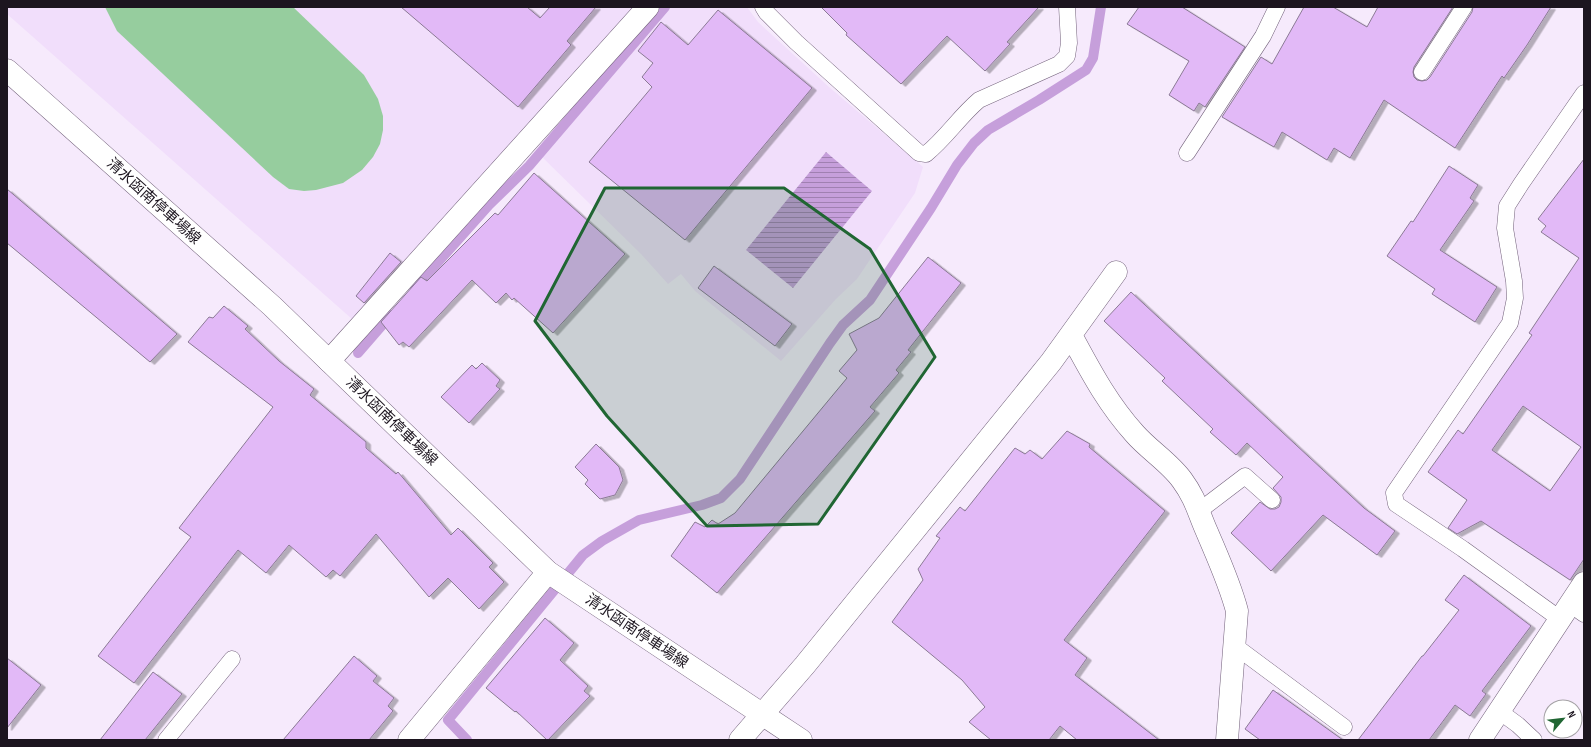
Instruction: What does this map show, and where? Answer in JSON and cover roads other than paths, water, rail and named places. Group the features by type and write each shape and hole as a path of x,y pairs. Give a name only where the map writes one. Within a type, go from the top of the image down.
{"street":[{"path":"330,361 648,7"},
{"name":"清水函南停車場線","path":"7,70 266,301 548,572 801,740"},
{"path":"740,740 805,666 1051,362 1116,272"},
{"path":"1071,335 1099,387 1117,413 1136,435 1181,479 1194,498 1204,526 1232,592 1237,611 1227,740"},
{"path":"409,740 548,572"},
{"path":"1480,740 1499,711 1571,612 1584,583"}],"lane":[{"path":"763,7 796,42 919,153 926,154 936,146 968,109 979,100 1059,64 1067,56 1069,43 1068,7"},
{"path":"1187,153 1263,36 1278,7"},
{"path":"1422,72 1464,7"},
{"path":"1571,612 1463,549 1396,504 1394,493 1510,323 1515,298 1514,281 1505,228 1508,206 1520,184 1584,94"},
{"path":"1199,510 1245,476 1272,500"},
{"path":"1235,646 1344,727"},
{"path":"166,740 232,659"},
{"path":"1499,711 1518,725 1534,740"}],"waterway":[{"path":"415,288 489,205 529,166 665,7"},
{"path":"467,740 448,720 583,555 602,541 639,520 702,505 721,498 740,479 843,325 870,300 931,208 957,165 974,143 988,130 1086,70 1093,58 1101,7"},
{"path":"358,353 391,315"}]}
